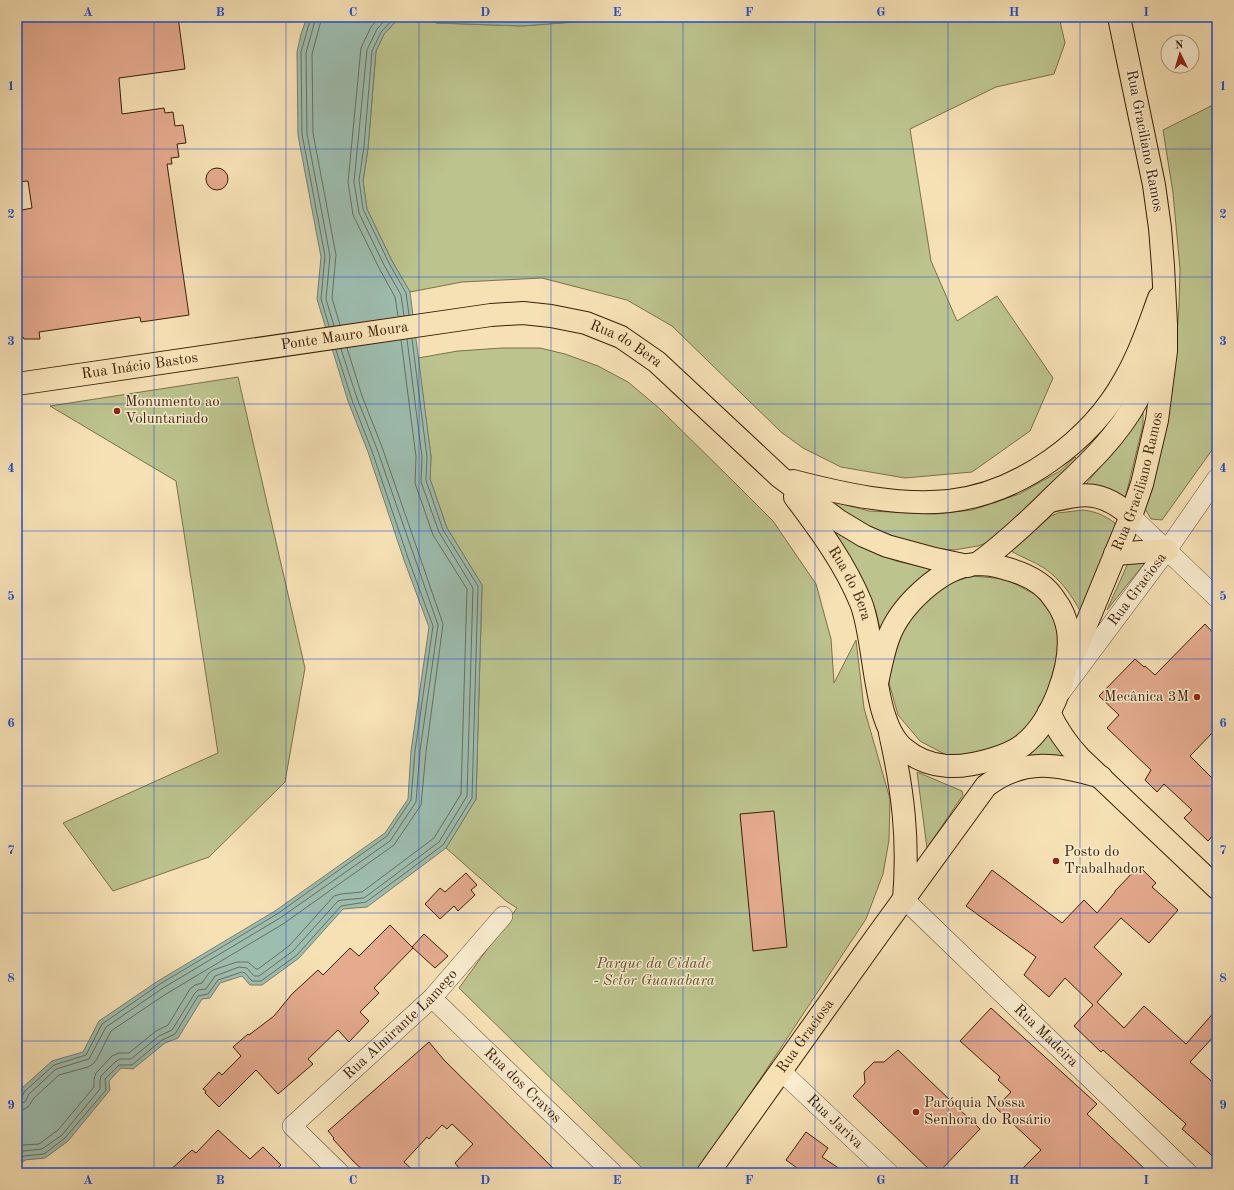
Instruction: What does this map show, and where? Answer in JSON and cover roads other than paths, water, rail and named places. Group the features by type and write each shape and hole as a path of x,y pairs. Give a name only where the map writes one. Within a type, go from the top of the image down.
{"main road":[{"name":"Rua Graciliano Ramos","path":"1055,699 1115,554 1142,484 1157,420 1166,351 1163,266 1160,228 1154,185 1119,17"},
{"name":"Rua Graciliano Ramos","path":"972,565 1001,546 1050,501 1119,429 1137,399 1148,370 1154,343 1163,266"},
{"path":"780,477 831,491 877,499 921,502 949,501 974,496 996,489 1027,475 1052,460 1075,442 1103,411 1125,380 1140,349 1159,298"},
{"name":"Rua do Bera","path":"428,323 491,315 523,314 551,316 586,323 621,337 657,362 780,477 839,521 864,536 887,546 907,552 972,565 999,566 1015,570 1034,579 1051,592 1062,610 1068,630 1068,656 1055,699"},
{"name":"Ponte Mauro Moura","path":"262,348 428,323"},
{"name":"Rua Inácio Bastos","path":"17,384 262,348"},
{"name":"Rua do Bera","path":"780,477 831,546 858,596 868,624 877,684 882,708 888,726"},
{"path":"1050,501 1082,495 1094,496 1106,499 1120,507 1130,516"},
{"path":"1115,554 1167,550"},
{"path":"877,684 888,638 897,620 908,606 923,590 937,579 953,570 972,565"},
{"path":"888,726 901,747 917,758 934,764 953,767 974,765 1017,750 1038,731 1055,699"},
{"path":"1055,699 1057,730 1068,744 1217,888"},
{"path":"888,726 897,766 906,823 906,874 904,899"},
{"name":"Rua Graciosa","path":"708,1173 986,786 1008,772 1044,766 1070,768 1101,777"},
{"path":"953,767 986,786"}],"street":[{"name":"Rua Graciosa","path":"1055,699 1167,550 1217,478"},
{"path":"1130,516 1217,598"},
{"name":"Rua Madeira","path":"904,899 1188,1173"},
{"name":"Rua Almirante Lamego","path":"340,1173 292,1126 432,998 503,916"},
{"name":"Rua dos Cravos","path":"432,998 613,1173"},
{"name":"Rua Jariva","path":"781,1070 889,1173"}],"water":[{"path":"307,17 403,17 397,20 384,34 376,51 368,148 363,181 367,209 392,261 410,292 431,457 430,479 447,528 482,585 476,799 446,848 367,907 343,909 299,958 262,985 250,985 242,976 220,983 210,998 202,999 178,1038 165,1043 133,1069 121,1068 109,1081 110,1090 68,1141 45,1158 25,1160 17,1166 17,1100 21,1089 52,1061 83,1052 99,1021 158,981 275,911 385,833 408,799 411,751 429,627 404,560 368,452 348,401 317,299 321,257 298,135 297,52"},
{"path":"421,17 612,17 599,20 522,26 437,23"}],"place":[{"name":"Monumento ao Voluntariado","path":"117,411"},
{"name":"Mecânica 3M","path":"1197,697"},
{"name":"Posto do Trabalhador","path":"1056,861"},
{"name":"Paróquia Nossa Senhora do Rosário","path":"916,1112"}],"park label":[{"name":"Parque da Cidade - Setor Guanabara","path":"654,972"}]}
